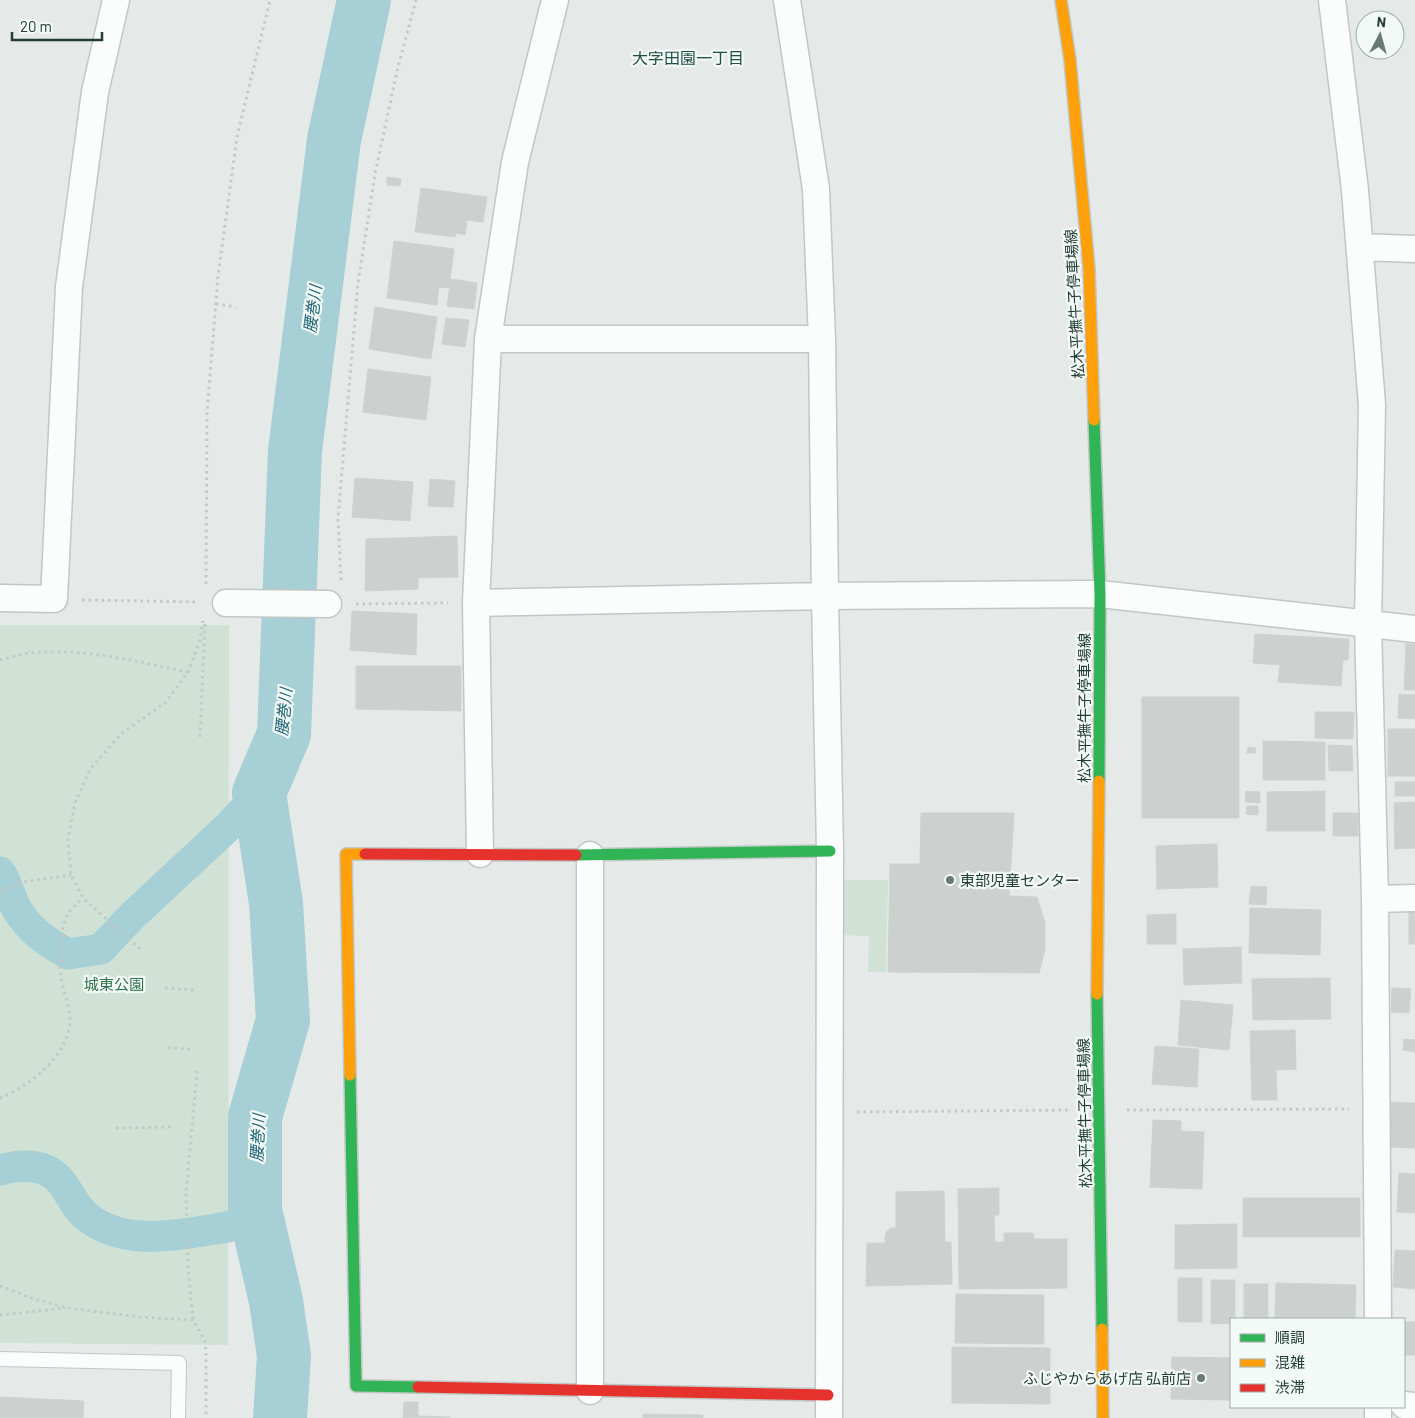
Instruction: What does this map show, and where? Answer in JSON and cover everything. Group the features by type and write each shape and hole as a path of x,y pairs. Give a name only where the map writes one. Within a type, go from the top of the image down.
{"street":[{"path":"0,598 54,598 69,288 95,92 116,0"},
{"path":"480,854 476,603 488,339 516,162 555,0"},
{"path":"786,0 816,189 822,339 830,851 828,1406 590,1391 356,1386 346,854 590,855 830,851"},
{"name":"松木平撫牛子停車場線","path":"1061,0 1070,60 1089,269 1100,594 1098,1016 1103,1418"},
{"path":"1332,0 1355,190 1372,405 1368,624 1376,899 1378,1318"},
{"path":"1360,247 1415,249"},
{"path":"488,339 822,339"},
{"path":"476,603 825,596 1100,594 1415,629"},
{"path":"209,604 335,604"},
{"path":"590,855 590,1391"},
{"path":"1376,899 1415,898"}],"lane":[{"path":"0,1359 179,1363 178,1418"}],"path":[{"path":"200,737 209,604 207,413 218,276 238,137 270,0"},
{"path":"416,0 375,174 358,283 338,518 335,604 476,603"},
{"path":"216,304 236,307"},
{"path":"54,598 209,604"},
{"path":"140,949 83,898 70,875 68,840 75,803 90,769 121,734 166,702 188,672 200,640 209,604"},
{"path":"0,660 29,652 69,652 188,672"},
{"path":"0,890 19,884 70,875"},
{"path":"0,1098 10,1094 44,1072 64,1044 70,1020 61,976 62,942 64,927 69,913 83,898"},
{"path":"165,988 194,990"},
{"path":"168,1048 193,1049"},
{"path":"197,1071 186,1194 188,1268 193,1320 205,1341 206,1418"},
{"path":"116,1128 172,1126"},
{"path":"0,1286 34,1299 69,1308 140,1317 193,1320"},
{"path":"0,1315 69,1308"}],"green space":[{"name":"城東公園","path":"0,625 229,625 228,1345 0,1343"},
{"path":"838,880 888,880 886,972 868,972 869,936 840,935"}],"building":[{"path":"387,177 401,179 400,186 387,185"},
{"path":"421,188 487,197 483,222 467,220 465,235 456,233 455,237 415,232"},
{"path":"394,241 454,249 449,288 439,287 437,305 387,298"},
{"path":"451,279 477,283 474,309 447,306"},
{"path":"375,307 437,317 431,359 369,349"},
{"path":"446,318 469,320 465,347 442,344"},
{"path":"368,369 431,377 426,420 363,412"},
{"path":"355,478 413,482 410,521 352,517"},
{"path":"430,479 455,481 453,507 428,506"},
{"path":"457,536 458,577 418,578 418,589 365,591 366,539"},
{"path":"352,611 417,614 416,655 350,650"},
{"path":"1255,634 1349,639 1348,660 1343,660 1341,686 1278,682 1280,665 1253,663"},
{"path":"1406,644 1415,644 1415,690 1404,690"},
{"path":"356,666 461,666 461,711 356,709"},
{"path":"1399,694 1415,695 1415,719 1398,718"},
{"path":"1142,697 1239,697 1239,818 1142,818"},
{"path":"1315,712 1354,712 1353,739 1315,738"},
{"path":"1388,729 1415,729 1415,776 1388,776"},
{"path":"1263,741 1325,742 1325,780 1263,780"},
{"path":"1328,745 1352,746 1353,771 1329,771"},
{"path":"1248,747 1256,748 1255,753 1247,753"},
{"path":"1395,782 1415,782 1415,796 1395,796"},
{"path":"1246,791 1260,792 1260,803 1245,802"},
{"path":"1325,791 1325,831 1267,831 1267,792"},
{"path":"1415,802 1415,848 1395,849 1394,803"},
{"path":"1247,806 1258,806 1258,815 1246,814"},
{"name":"東部児童センター","path":"921,813 1014,813 1009,896 1037,897 1045,923 1045,949 1039,973 888,972 890,864 920,864"},
{"path":"1333,813 1358,813 1358,836 1333,836"},
{"path":"1217,844 1218,887 1157,889 1156,846"},
{"path":"1251,886 1267,887 1266,905 1249,904"},
{"path":"1409,906 1415,906 1415,944 1409,944"},
{"path":"1250,908 1321,910 1320,955 1249,953"},
{"path":"1176,914 1176,944 1147,944 1147,915"},
{"path":"1241,947 1242,983 1184,985 1183,949"},
{"path":"1330,978 1331,1019 1253,1020 1252,979"},
{"path":"1392,988 1411,989 1409,1013 1391,1012"},
{"path":"1181,1000 1233,1005 1229,1050 1178,1045"},
{"path":"1295,1030 1296,1069 1276,1070 1277,1100 1252,1100 1250,1031"},
{"path":"1404,1039 1415,1040 1415,1052 1403,1050"},
{"path":"1155,1046 1199,1049 1197,1087 1152,1084"},
{"path":"1389,1102 1415,1103 1415,1148 1388,1147"},
{"path":"1153,1120 1181,1121 1181,1131 1204,1132 1202,1189 1150,1187"},
{"path":"1399,1173 1415,1174 1415,1213 1397,1212"},
{"path":"999,1188 999,1215 994,1215 995,1242 1004,1242 1004,1233 1033,1233 1034,1239 1067,1239 1067,1288 959,1289 958,1189"},
{"path":"944,1191 945,1242 951,1242 952,1284 866,1286 867,1243 885,1243 887,1231 891,1228 896,1228 896,1192"},
{"path":"1243,1198 1360,1198 1360,1237 1243,1237"},
{"path":"1237,1224 1237,1268 1175,1269 1175,1225"},
{"path":"1395,1250 1415,1251 1415,1289 1393,1287"},
{"path":"1178,1278 1202,1278 1202,1322 1178,1322"},
{"path":"1211,1280 1235,1280 1235,1318 1230,1318 1230,1323 1211,1324"},
{"path":"1276,1283 1356,1285 1355,1318 1275,1318"},
{"path":"1244,1284 1268,1284 1268,1318 1244,1318"},
{"path":"956,1294 1044,1295 1044,1344 955,1343"},
{"path":"1405,1322 1415,1322 1415,1355 1405,1355"},
{"path":"952,1347 1050,1348 1050,1404 952,1403"},
{"name":"ふじやからあげ店 弘前店","path":"1172,1357 1230,1358 1230,1400 1171,1399"},
{"path":"0,1397 84,1401 83,1418 0,1418"},
{"path":"404,1402 418,1402 418,1416 450,1418 403,1418"},
{"path":"643,1414 703,1415 703,1418 643,1418"}],"waterway":[{"name":"腰巻川","path":"280,1418 284,1356 276,1301 255,1210 255,1117 283,1020 276,903 259,793 284,734 295,451 334,140 364,0"},
{"path":"0,872 18,911 40,936 68,954 101,949 130,918 231,824 259,793"},
{"path":"0,1170 25,1166 49,1172 62,1183 85,1216 103,1227 130,1235 174,1235 225,1227 239,1223 255,1210"}],"traffic: fast":[{"path":"1094,420 1100,594 1099,781"},
{"path":"576,855 830,851"},
{"path":"1097,994 1102,1329"},
{"path":"350,1075 356,1386 418,1387"}],"traffic: slow":[{"path":"1061,0 1070,60 1089,269 1094,420"},
{"path":"1097,994 1099,781"},
{"path":"350,1075 346,854 365,854"},
{"path":"1102,1329 1103,1418"}],"traffic: jam":[{"path":"365,854 576,855"},
{"path":"418,1387 828,1395"}],"place":[{"name":"東部児童センター","path":"950,880"},
{"name":"ふじやからあげ店 弘前店","path":"1201,1378"}],"district":[{"name":"大字田園一丁目","path":"688,57"}]}
